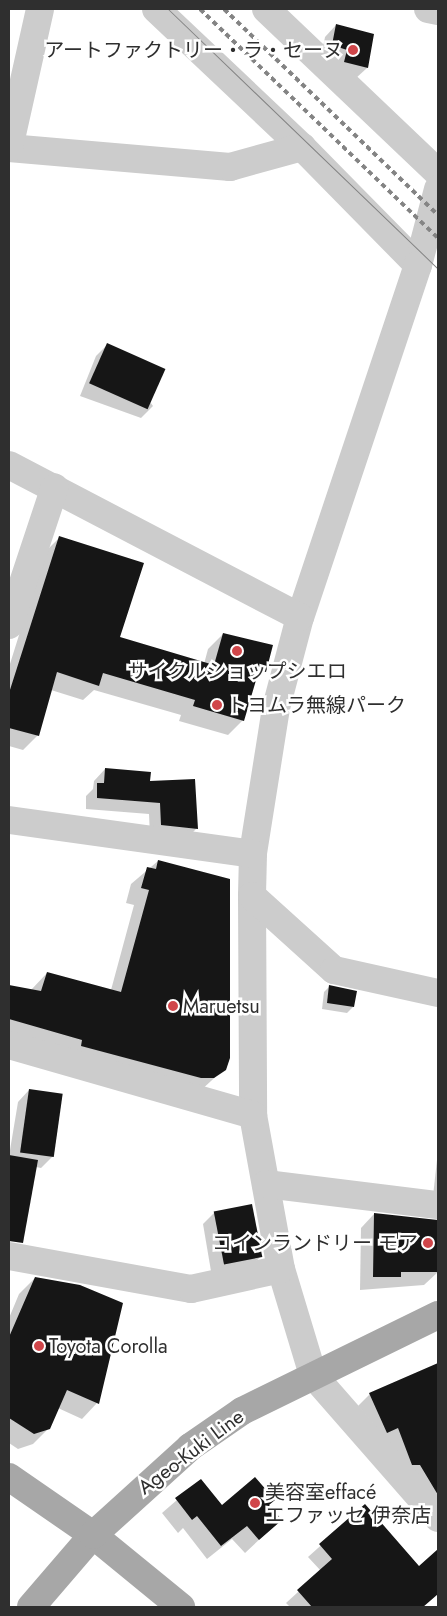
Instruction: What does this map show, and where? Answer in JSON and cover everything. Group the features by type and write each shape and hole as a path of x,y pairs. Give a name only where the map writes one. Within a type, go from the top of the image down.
{"main road":[{"name":"Ageo-Kuki Line","path":"31,1607 93,1534 190,1447 242,1411 313,1374 438,1315"},
{"path":"9,1477 93,1534 181,1607"}],"street":[{"path":"40,9 9,148 230,167 302,147"},
{"path":"156,9 302,147 418,265"},
{"path":"428,9 438,11"},
{"path":"279,14 438,173"},
{"path":"438,189 418,265 300,617 276,708 253,854 252,896 253,1115 282,1269 313,1374 438,1518"},
{"path":"9,465 55,487 300,617"},
{"path":"9,625 55,487"},
{"path":"9,820 253,854"},
{"path":"252,896 334,970 438,993"},
{"path":"9,1045 253,1115"},
{"path":"266,1184 438,1205"},
{"path":"9,1256 191,1289 282,1269"}],"building":[{"path":"336,24 374,34 368,68 344,62 347,50 332,45"},
{"path":"107,343 165,369 148,409 89,383"},
{"path":"59,536 144,563 120,637 214,665 223,633 273,645 266,672 259,670 244,721 193,706 195,700 103,673 99,686 57,672 39,736 9,728 9,693"},
{"path":"105,768 151,772 150,781 195,779 198,829 161,825 160,803 97,798 97,783 104,783"},
{"path":"158,860 230,879 230,1058 226,1070 214,1078 201,1078 81,1046 82,1040 9,1019 9,985 41,991 47,972 121,992 149,890 141,888 147,867 156,869"},
{"path":"329,985 357,991 354,1007 327,1003"},
{"path":"29,1089 63,1094 54,1157 20,1152"},
{"path":"9,1155 38,1160 23,1243 9,1241"},
{"path":"252,1204 262,1257 224,1264 214,1211"},
{"path":"374,1213 438,1220 438,1272 401,1272 401,1277 373,1277"},
{"path":"35,1277 80,1285 123,1303 99,1404 67,1390 50,1429 34,1434 9,1418 9,1337"},
{"path":"438,1363 438,1495 420,1465 412,1465 398,1428 387,1433 369,1393"},
{"path":"255,1477 275,1500 269,1505 282,1520 259,1540 247,1526 221,1546 197,1516 192,1520 175,1498 201,1479 222,1505"},
{"path":"365,1504 419,1566 438,1549 438,1594 423,1607 312,1607 297,1590 332,1559 319,1544"}],"tram line":[{"path":"168,9 438,269"}],"railway":[{"path":"200,9 438,238"},
{"path":"224,9 438,215"}],"place":[{"name":"アートファクトリー・ラ・セーヌ","path":"353,50"},
{"name":"サイクルショップシエロ","path":"237,651"},
{"name":"トヨムラ無線パーク","path":"217,705"},
{"name":"Maruetsu","path":"173,1006"},
{"name":"コインランドリー モア","path":"428,1243"},
{"name":"Toyota Corolla","path":"39,1346"},
{"name":"美容室effacé エファッセ 伊奈店","path":"255,1503"}]}
